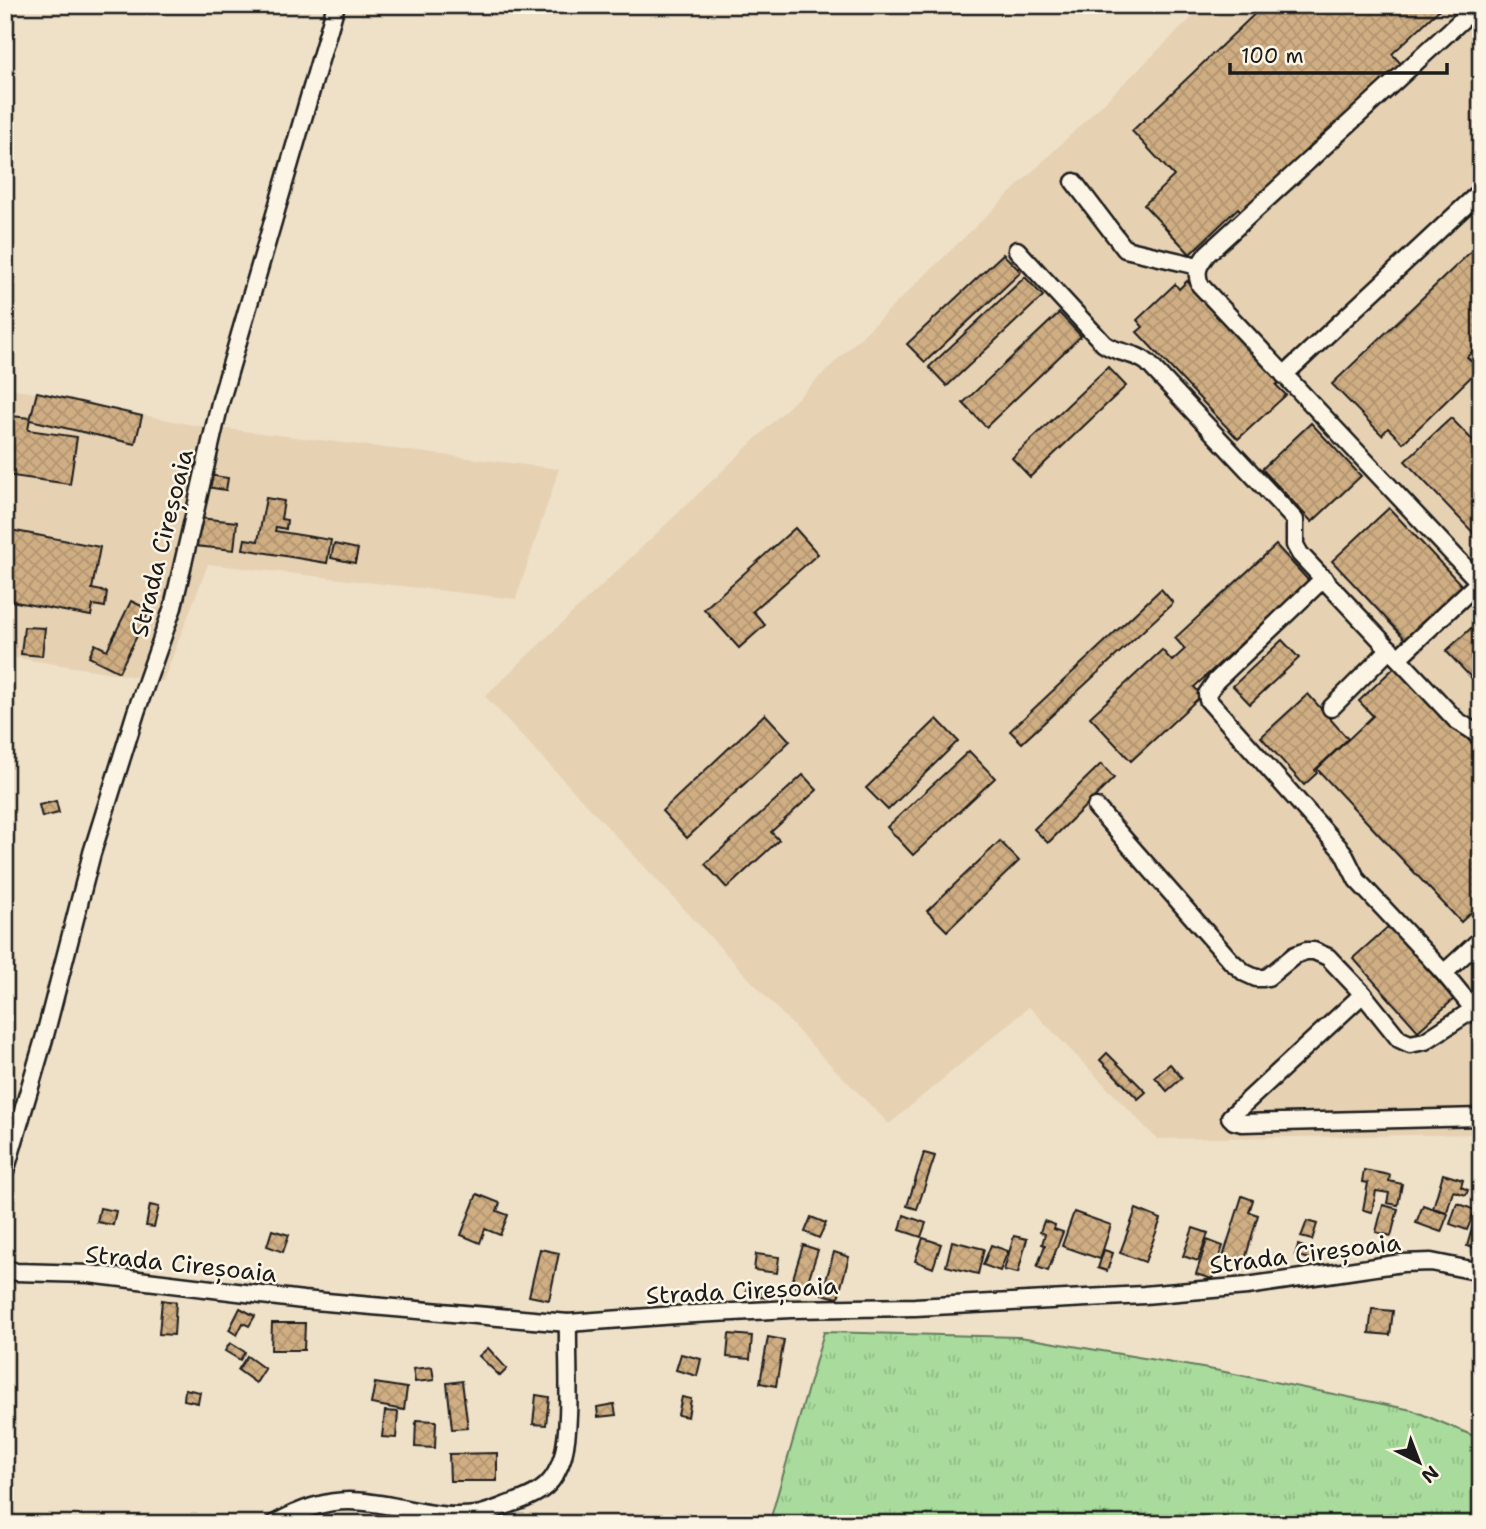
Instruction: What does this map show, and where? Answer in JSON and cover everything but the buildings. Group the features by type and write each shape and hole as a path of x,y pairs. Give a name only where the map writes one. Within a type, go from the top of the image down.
{"street":[{"name":"Strada Cireșoaia","path":"5,1172 44,1039 92,853 136,712 173,607 220,403 337,5"},
{"path":"1331,708 1480,581 1284,376 1200,285 1196,274 1198,266 1217,245 1479,5"},
{"path":"1074,182 1125,249 1198,266"},
{"path":"1284,376 1481,191"},
{"path":"1017,250 1104,344 1112,349 1142,357 1148,363 1295,520 1295,545 1300,554 1456,720 1481,736"},
{"path":"1096,807 1231,961 1245,973 1256,978 1268,977 1295,955 1314,951 1328,957 1363,994 1399,1039 1410,1044 1425,1041 1477,1013 1444,973 1357,880 1343,852 1208,700 1208,694 1216,681 1324,578"},
{"path":"1444,973 1481,939"},
{"path":"1363,994 1230,1117 1242,1123 1481,1117"},
{"name":"Strada Cireșoaia","path":"5,1268 16,1272 89,1274 303,1300 568,1323 791,1309 915,1307 1144,1295 1247,1286 1402,1263 1431,1262 1481,1272"},
{"path":"274,1524 291,1514 324,1503 369,1502 445,1516 477,1515 537,1494 552,1481 563,1455 568,1323"}],"shaded area":[{"path":"1205,5 1481,5 1481,1134 1157,1139 1029,1007 889,1124 815,1049 485,696"},
{"path":"5,387 193,425 559,469 516,599 208,564 163,681 5,656"}],"green space":[{"path":"824,1332 1020,1337 1220,1371 1412,1410 1481,1439 1481,1524 769,1524"}]}
